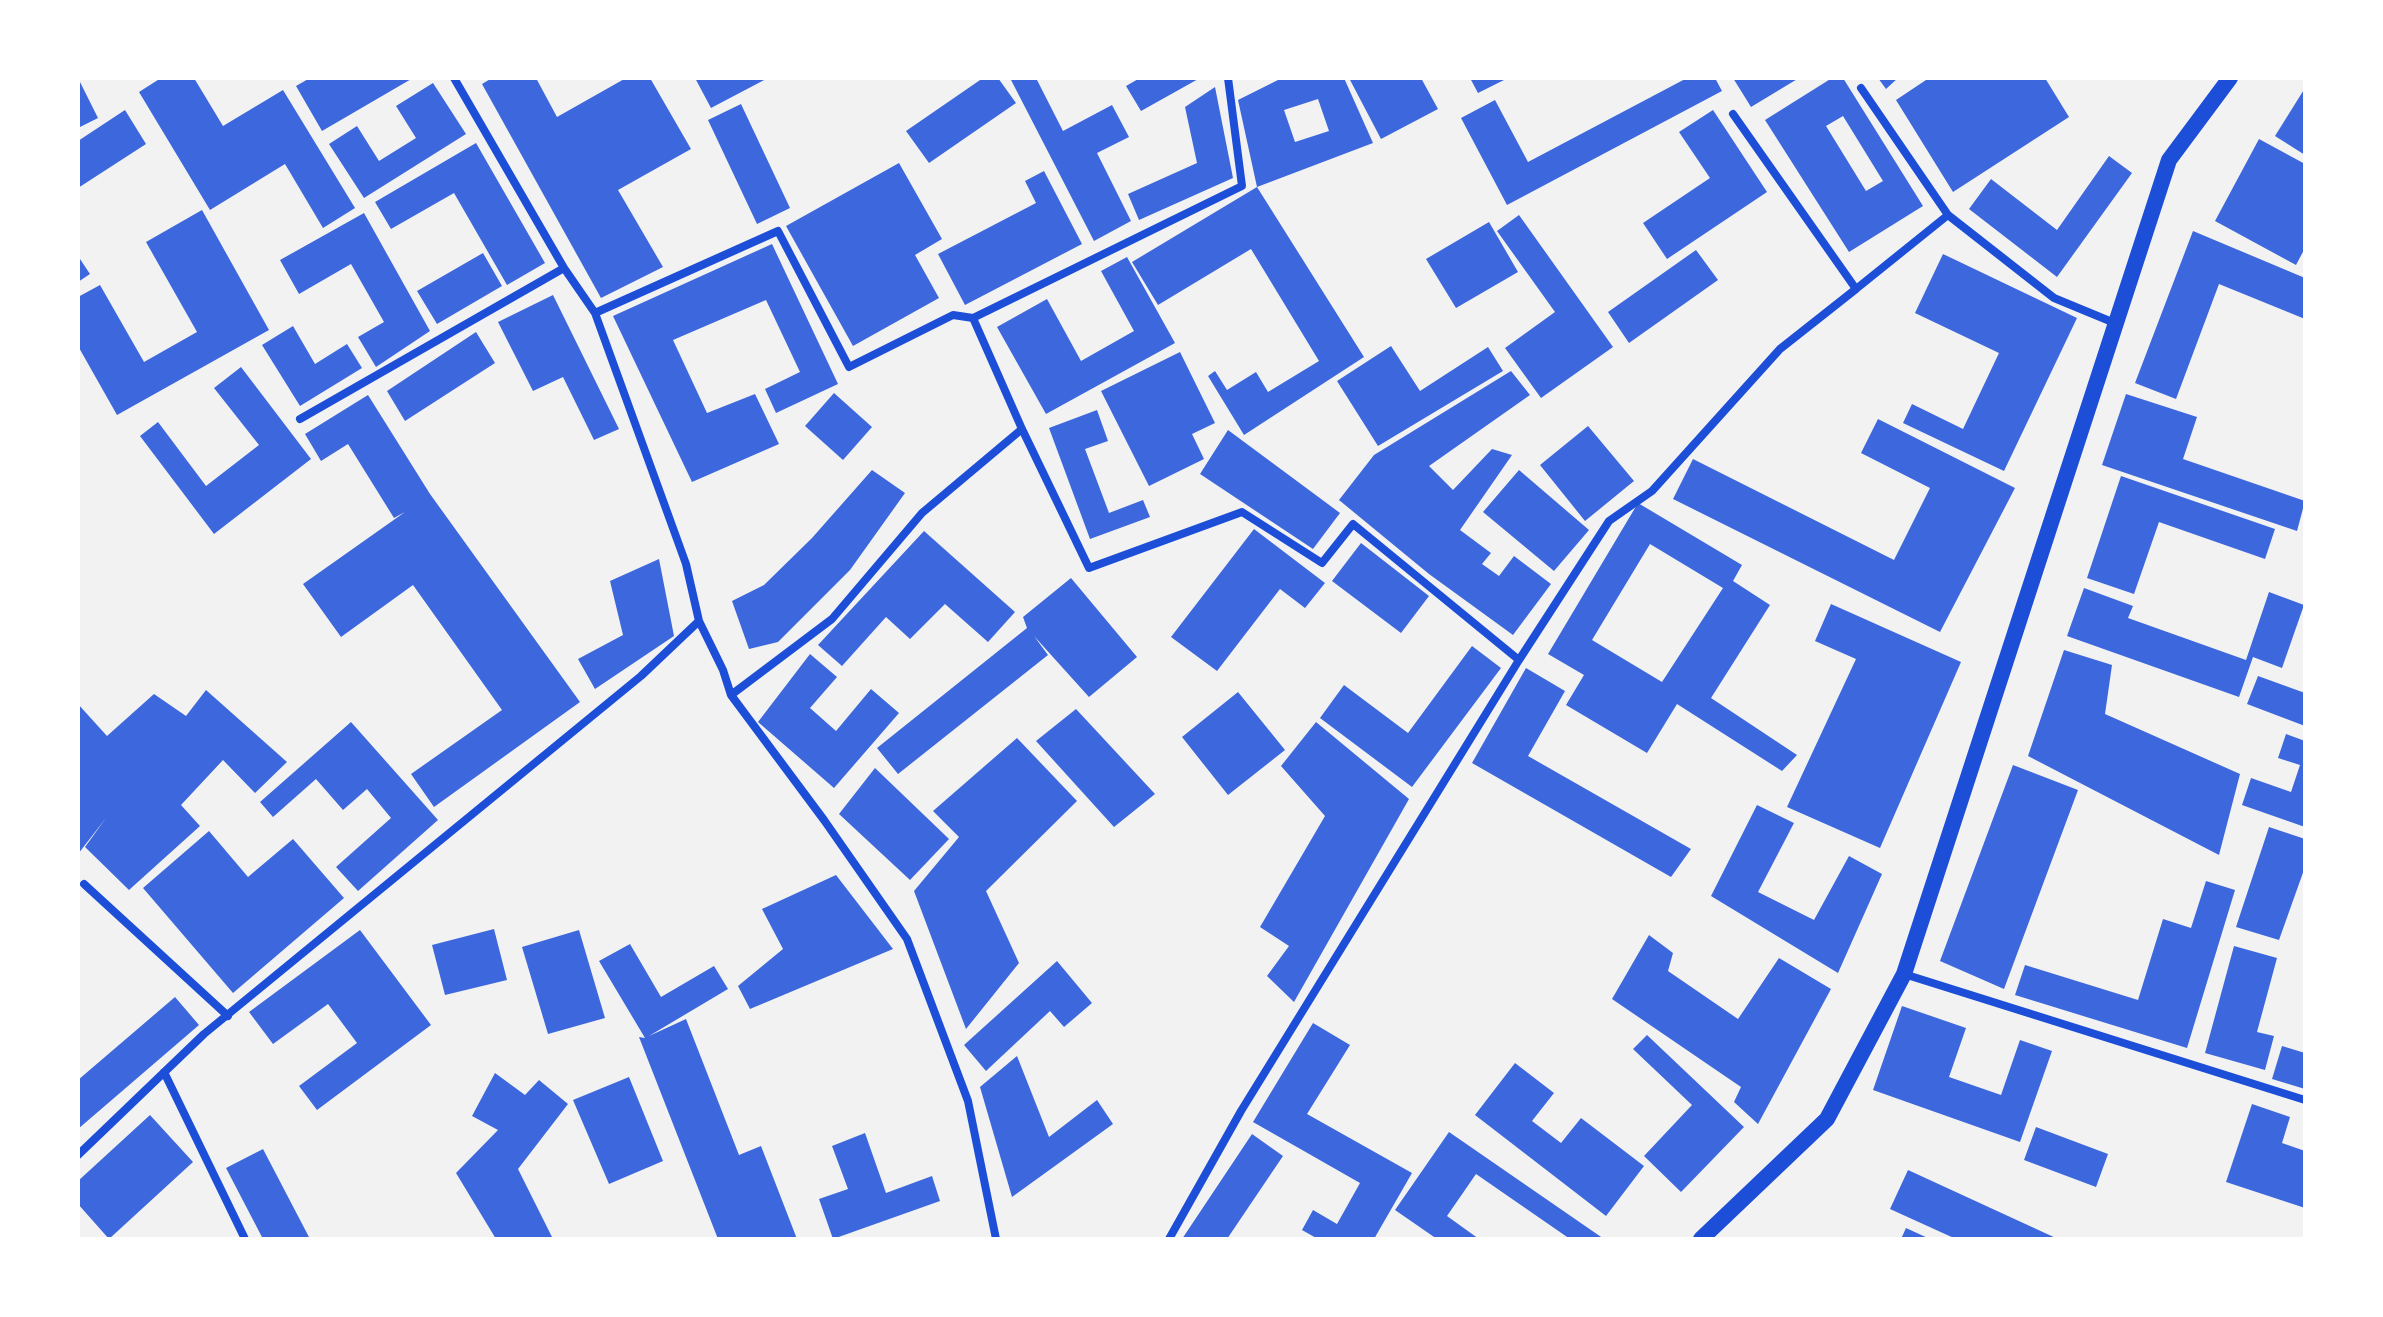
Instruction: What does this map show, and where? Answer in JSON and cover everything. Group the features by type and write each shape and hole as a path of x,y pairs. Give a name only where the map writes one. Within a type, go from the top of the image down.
{"main road":[{"path":"1701,1239 1827,1119 1904,974 2169,160 2230,78"}],"street":[{"path":"454,78 564,268 595,313 686,564 699,621 723,670 731,695 907,939 968,1101 996,1239"},
{"path":"595,313 778,231 849,367 953,315 973,318 1242,186 1228,78"},
{"path":"1861,88 1948,215 2054,298 2117,324"},
{"path":"1733,114 1856,289"},
{"path":"1169,1239 1241,1111 1519,660 1609,521 1652,491 1780,349 1948,215"},
{"path":"300,419 564,268"},
{"path":"973,318 1089,568 1242,512 1322,563 1353,524 1519,660"},
{"path":"731,695 832,619 922,513 1022,429"},
{"path":"78,1155 204,1034 641,676 699,621"},
{"path":"84,884 228,1016"},
{"path":"1904,974 2305,1100"},
{"path":"164,1072 245,1239"}],"building":[{"path":"78,78 98,118 78,128"},
{"path":"161,78 194,78 223,126 283,90 355,208 323,228 285,164 210,210 139,92"},
{"path":"310,78 413,78 322,131 296,86"},
{"path":"492,78 536,78 557,117 626,78 650,78 691,149 618,190 663,267 601,298 482,84"},
{"path":"695,78 768,78 711,108"},
{"path":"983,78 998,78 1016,103 929,163 906,131"},
{"path":"1010,78 1036,78 1063,131 1112,105 1129,137 1097,153 1131,221 1094,241"},
{"path":"1140,78 1200,78 1141,111 1126,86"},
{"path":"1282,78 1344,78 1373,143 1257,187 1238,100","holes":["1318,99 1329,131 1295,142 1284,110"]},
{"path":"1349,78 1421,78 1438,109 1381,139"},
{"path":"1470,78 1508,78 1478,93"},
{"path":"1687,78 1715,78 1722,91 1507,205 1461,118 1495,100 1528,162"},
{"path":"1733,78 1799,78 1751,107"},
{"path":"1832,78 1843,78 1923,206 1849,252 1765,120","holes":["1843,116 1883,181 1866,191 1826,126"]},
{"path":"1878,78 1898,78 1886,89"},
{"path":"1929,78 2045,78 2069,117 1953,192 1896,100"},
{"path":"433,83 466,134 364,198 329,144 357,126 379,161 416,138 396,106"},
{"path":"1215,87 1233,178 1139,220 1128,194 1197,163 1185,107"},
{"path":"2305,88 2305,155 2275,136"},
{"path":"741,104 790,208 757,224 708,120"},
{"path":"125,110 146,144 78,188 78,141"},
{"path":"1713,110 1767,192 1667,259 1643,223 1710,178 1679,132"},
{"path":"2259,139 2305,164 2305,248 2296,265 2215,221"},
{"path":"476,143 545,263 507,285 454,193 391,229 375,202"},
{"path":"2109,156 2132,173 2057,277 1969,209 1991,179 2057,230"},
{"path":"899,163 942,239 915,255 939,298 853,346 786,226"},
{"path":"1044,171 1082,244 965,305 938,254 1036,203 1025,181"},
{"path":"1257,187 1364,357 1244,435 1208,376 1215,371 1227,390 1256,372 1268,392 1319,361 1251,249 1158,305 1132,262"},
{"path":"202,210 269,330 117,415 78,346 78,297 100,285 144,362 197,332 146,242"},
{"path":"364,213 430,331 376,367 358,337 384,322 351,264 299,294 280,260"},
{"path":"1519,215 1613,347 1541,398 1505,348 1555,312 1497,231"},
{"path":"1489,222 1518,272 1456,308 1426,259"},
{"path":"2193,231 2305,278 2305,319 2219,284 2176,399 2135,383"},
{"path":"772,244 838,384 776,413 765,389 800,372 766,300 673,340 707,413 755,394 779,444 692,482 613,316"},
{"path":"1696,250 1718,280 1629,343 1608,312"},
{"path":"483,253 502,286 437,324 417,291"},
{"path":"1943,254 2077,318 2004,471 1903,423 1912,404 1963,429 1999,353 1915,313"},
{"path":"78,256 90,274 78,282"},
{"path":"1127,257 1175,343 1046,414 997,327 1047,299 1081,361 1134,331 1101,271"},
{"path":"553,295 619,429 594,440 563,377 533,391 498,322"},
{"path":"293,326 315,364 347,344 362,368 300,406 262,345"},
{"path":"476,332 495,363 405,421 387,391"},
{"path":"1391,346 1420,391 1488,347 1503,371 1378,446 1337,381"},
{"path":"1180,352 1215,423 1192,434 1204,459 1149,486 1101,391"},
{"path":"241,367 311,459 214,534 140,436 158,422 206,486 259,445 214,388"},
{"path":"1511,371 1530,395 1429,466 1453,490 1492,449 1512,455 1460,530 1491,553 1482,564 1499,576 1514,556 1551,584 1513,635 1429,574 1339,500 1374,455"},
{"path":"834,393 872,427 843,460 805,426"},
{"path":"2126,394 2197,417 2183,459 2305,501 2297,531 2102,465"},
{"path":"368,395 430,494 580,702 434,807 411,774 502,710 413,585 341,637 303,584 405,512 394,518 348,444 321,461 305,434"},
{"path":"1097,410 1108,441 1085,449 1109,513 1143,500 1150,517 1090,539 1049,428"},
{"path":"1878,419 2015,488 1940,632 1673,499 1693,459 1894,560 1930,488 1861,453"},
{"path":"1588,426 1634,481 1585,521 1540,465"},
{"path":"1228,430 1340,513 1313,549 1200,474"},
{"path":"872,470 905,493 850,570 778,642 749,649 732,601 764,585 812,538"},
{"path":"1519,470 1589,530 1554,571 1483,512"},
{"path":"2121,476 2275,529 2265,559 2159,522 2134,594 2087,578"},
{"path":"1638,503 1742,565 1733,581 1770,605 1711,698 1797,755 1782,771 1677,704 1647,753 1566,705 1584,675 1548,654","holes":["1650,544 1723,588 1662,682 1592,640"]},
{"path":"1254,529 1325,583 1305,608 1280,589 1217,671 1171,637"},
{"path":"924,531 1015,612 988,642 945,604 910,639 886,617 842,666 818,645"},
{"path":"1361,543 1429,596 1401,633 1332,581"},
{"path":"659,559 674,636 595,689 578,659 623,635 610,581"},
{"path":"1071,578 1137,657 1089,697 1034,636 1048,655 898,774 877,748 1027,628 1023,617"},
{"path":"2084,588 2133,606 2128,618 2246,660 2269,592 2304,605 2282,668 2253,657 2239,697 2067,636"},
{"path":"1831,604 1961,662 1880,848 1787,807 1856,659 1815,641"},
{"path":"1472,646 1501,668 1412,787 1320,718 1344,685 1408,733"},
{"path":"2064,650 2112,665 2105,714 2240,774 2219,855 2028,756"},
{"path":"810,654 837,677 810,708 836,731 871,689 899,713 834,788 758,722"},
{"path":"1526,668 1565,691 1528,756 1691,849 1671,877 1472,763"},
{"path":"2258,676 2305,693 2305,726 2247,704"},
{"path":"206,690 287,762 255,793 223,760 181,805 200,826 129,890 85,847 106,818 78,854 78,704 107,736 154,694 186,716"},
{"path":"1238,692 1285,750 1228,795 1182,737"},
{"path":"1076,709 1155,794 1114,827 1036,741"},
{"path":"351,722 438,820 358,891 336,867 391,818 367,789 343,810 316,779 273,817 260,802"},
{"path":"1316,722 1409,799 1294,1002 1267,976 1289,946 1260,927 1325,816 1281,766"},
{"path":"2286,734 2305,741 2305,827 2242,805 2251,778 2291,792 2300,765 2278,758"},
{"path":"1017,738 1077,801 986,891 1019,963 966,1029 914,891 959,837 933,811"},
{"path":"2013,765 2078,790 2004,989 1940,961"},
{"path":"875,768 949,839 910,880 839,814"},
{"path":"1757,805 1794,823 1758,892 1814,920 1849,856 1882,874 1838,973 1711,896"},
{"path":"2269,827 2305,839 2305,867 2279,940 2236,927"},
{"path":"209,831 248,877 293,839 344,898 233,993 143,888"},
{"path":"836,875 893,949 750,1009 738,986 783,949 762,909"},
{"path":"2206,881 2235,890 2187,1048 2015,995 2025,965 2138,1000 2163,919 2191,928"},
{"path":"494,929 507,980 445,995 432,945"},
{"path":"360,930 431,1025 317,1110 299,1086 357,1043 328,1004 273,1044 249,1012"},
{"path":"579,930 605,1018 548,1034 522,947"},
{"path":"1649,935 1673,953 1668,971 1738,1019 1779,958 1831,989 1758,1124 1734,1102 1741,1087 1612,999"},
{"path":"630,944 661,997 714,966 728,989 649,1036 686,1019 739,1155 761,1146 797,1239 718,1239 639,1037 645,1038 599,961"},
{"path":"2234,946 2277,958 2257,1032 2274,1036 2265,1070 2205,1053"},
{"path":"1057,961 1092,1003 1064,1027 1050,1011 986,1071 964,1045"},
{"path":"175,997 199,1025 78,1129 78,1080"},
{"path":"1902,1006 1966,1028 1949,1077 2001,1095 2020,1040 2052,1051 2020,1142 1873,1090"},
{"path":"1313,1023 1350,1045 1307,1114 1412,1173 1374,1239 1318,1239 1302,1230 1313,1210 1337,1224 1360,1183 1253,1122"},
{"path":"1647,1035 1744,1127 1681,1192 1644,1156 1692,1105 1633,1049"},
{"path":"2282,1046 2305,1053 2305,1089 2272,1079"},
{"path":"1017,1056 1049,1137 1097,1100 1113,1124 1012,1197 980,1087"},
{"path":"1515,1063 1554,1093 1532,1121 1561,1143 1581,1118 1644,1166 1606,1216 1475,1115"},
{"path":"495,1073 525,1095 539,1080 568,1104 518,1169 553,1239 496,1239 456,1173 498,1130 472,1116"},
{"path":"629,1077 663,1161 609,1184 573,1100"},
{"path":"2252,1104 2290,1117 2282,1143 2305,1151 2305,1208 2226,1182"},
{"path":"150,1115 193,1162 109,1239 78,1204 78,1181"},
{"path":"2036,1127 2108,1154 2096,1187 2024,1160"},
{"path":"1449,1132 1604,1239 1570,1239 1476,1174 1447,1216 1479,1239 1437,1239 1395,1210"},
{"path":"865,1133 886,1193 932,1176 940,1201 833,1239 819,1199 848,1189 832,1146"},
{"path":"1252,1134 1283,1156 1227,1239 1182,1239"},
{"path":"263,1149 310,1239 263,1239 226,1168"},
{"path":"1908,1170 2058,1239 1956,1239 1890,1209"},
{"path":"1906,1228 1930,1239 1901,1239"}]}
